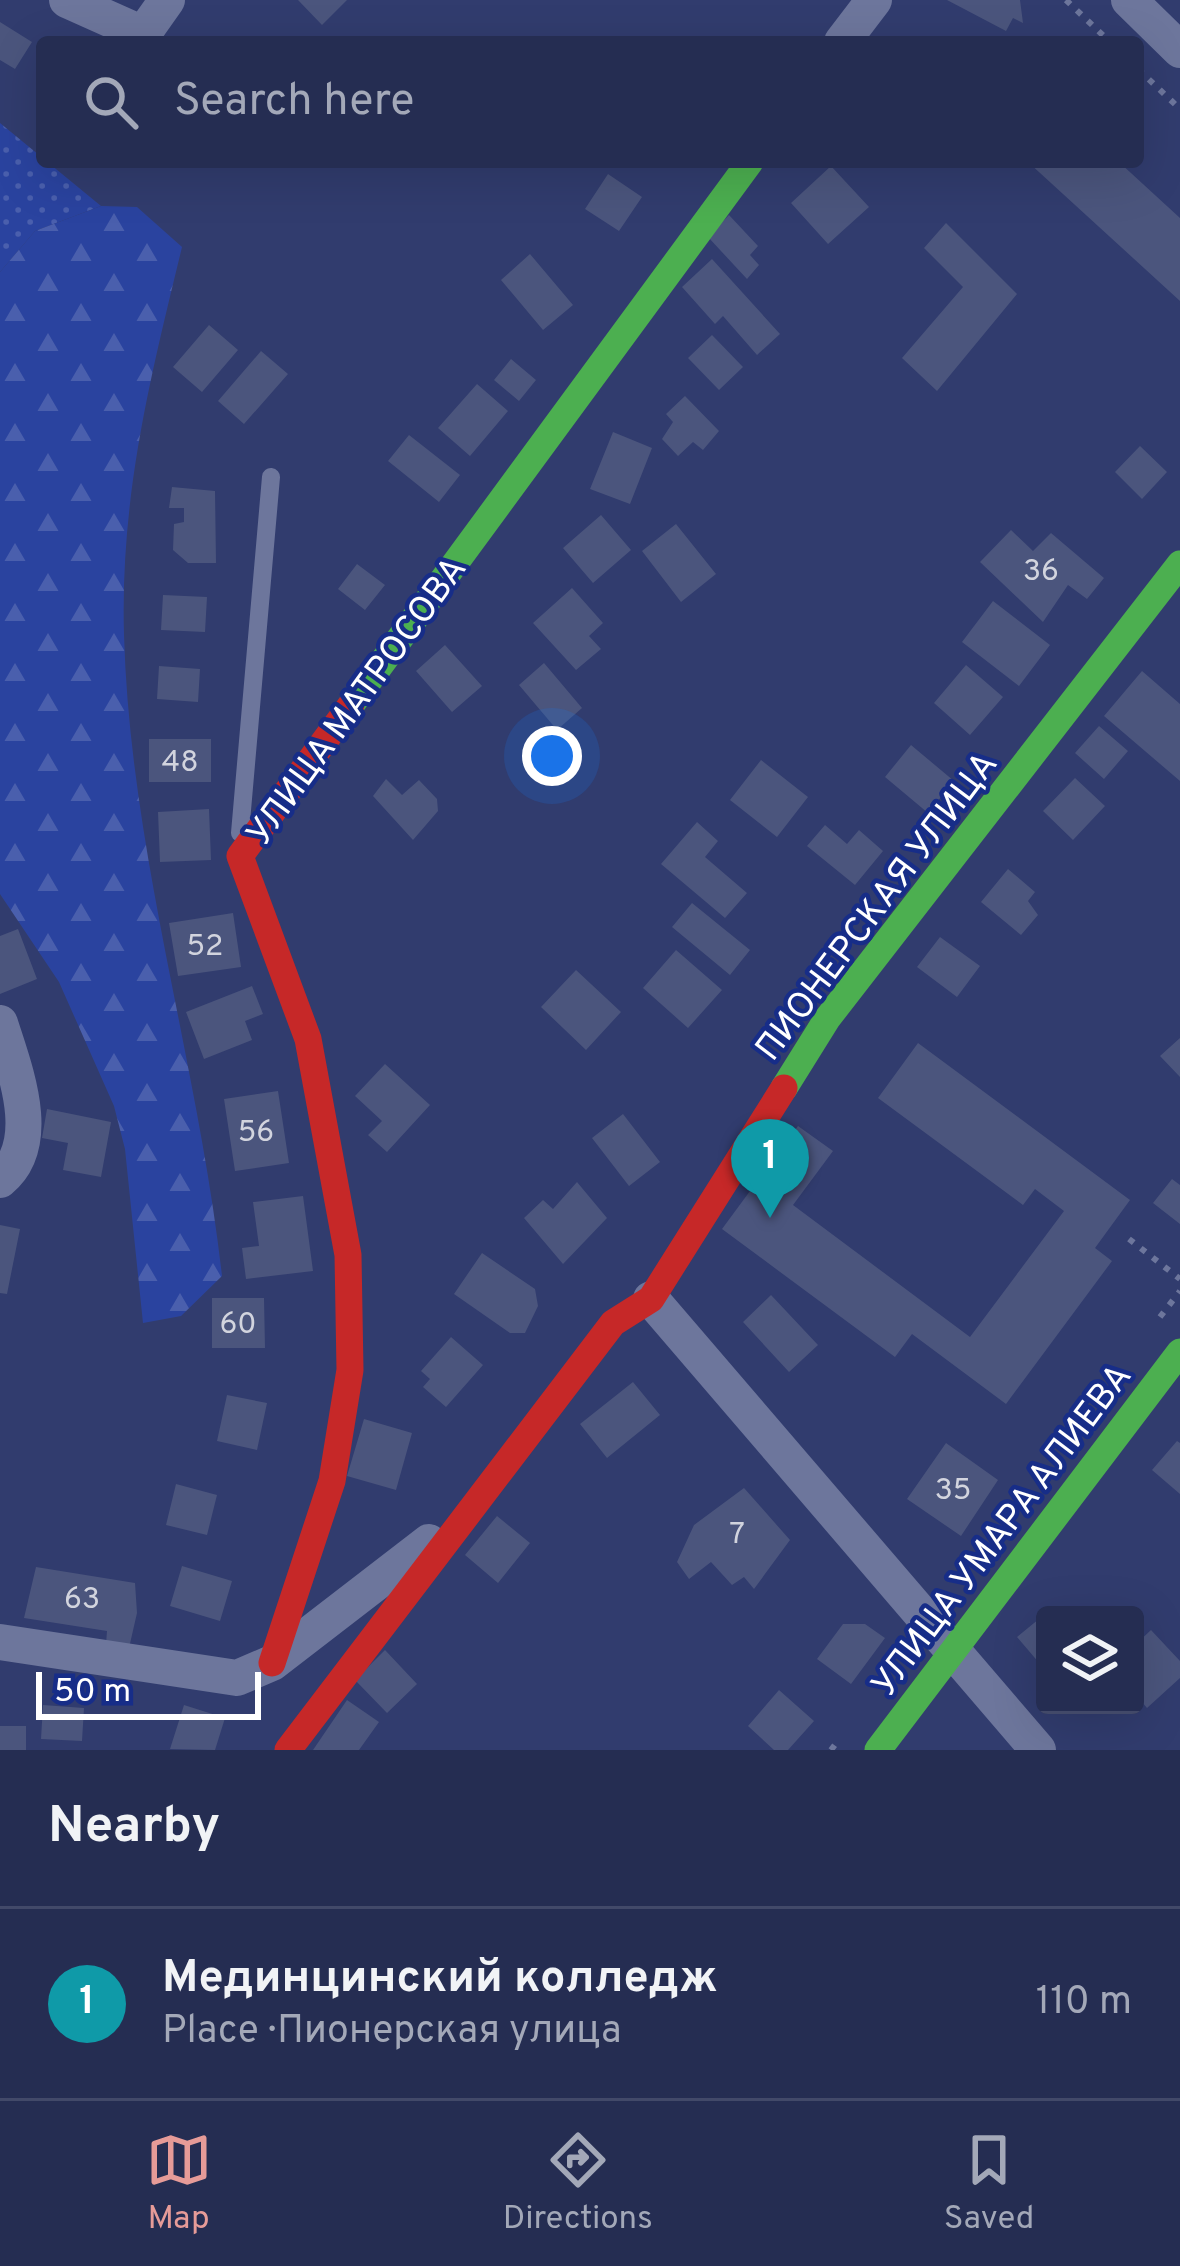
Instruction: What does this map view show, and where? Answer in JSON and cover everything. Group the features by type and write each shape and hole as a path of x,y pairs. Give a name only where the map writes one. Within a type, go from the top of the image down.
{"street":[{"path":"67,0 143,34 167,0"},
{"path":"847,36 874,0"},
{"path":"1129,0 1180,50"},
{"name":"УЛИЦА МАТРОСОВА","path":"272,1663 332,1481 350,1370 348,1255 308,1040 240,856 746,168"},
{"name":"ПИОНЕРСКАЯ УЛИЦА","path":"288,1750 613,1323 651,1299 827,1019 1180,564"},
{"path":"0,1023 23,1114 20,1145 0,1180"},
{"path":"651,1299 1038,1750"},
{"name":"УЛИЦА УМАРА АЛИЕВА","path":"878,1750 1180,1352"},
{"path":"0,1642 203,1677 238,1678 272,1663 459,1520"}],"lane":[{"path":"240,856 272,477"}],"path":[{"path":"1066,0 1104,36"},
{"path":"1144,75 1180,109"},
{"path":"1129,1239 1180,1279"}],"green space":[{"path":"0,123 36,153 36,168 55,168 101,206 35,231 0,272"},
{"path":"101,206 137,207 182,247 132,486 124,635 138,796 222,1276 181,1316 143,1323 125,1149 114,1106 59,982 0,894 0,272 35,231"}],"building":[{"path":"298,0 347,0 322,25"},
{"path":"947,0 1020,0 1023,23 1013,18 1006,31"},
{"path":"0,22 32,42 15,69 0,60"},
{"path":"833,168 869,207 828,244 791,203"},
{"path":"1035,168 1126,168 1180,218 1180,301"},
{"path":"608,174 642,197 619,231 585,209"},
{"path":"729,215 758,246 750,255 759,265 747,279 708,237"},
{"path":"946,223 1017,294 937,391 902,358 963,287 924,248"},
{"path":"530,254 573,305 543,330 501,280"},
{"path":"712,259 780,334 757,355 723,316 715,324 682,287"},
{"path":"209,325 238,350 202,392 173,367"},
{"path":"712,335 743,367 719,390 688,358"},
{"path":"261,351 288,374 244,424 218,401"},
{"path":"511,359 536,380 519,401 494,380"},
{"path":"477,384 508,411 470,456 438,428"},
{"path":"685,396 719,431 703,450 693,442 678,456 662,439 673,422 666,414"},
{"path":"613,432 652,448 630,504 590,489"},
{"path":"409,435 460,475 439,502 388,461"},
{"path":"1140,446 1167,472 1142,499 1115,472"},
{"path":"172,487 215,491 216,563 188,563 173,550 174,524 184,522 184,508 169,508"},
{"path":"601,515 631,550 593,583 563,548"},
{"path":"676,524 716,574 681,602 642,551"},
{"path":"1011,530 1033,551 1051,533 1104,578 1087,599 1068,585 1043,622 980,562"},
{"path":"357,564 385,585 365,610 338,589"},
{"path":"572,588 603,623 589,636 601,649 576,670 533,623"},
{"path":"163,595 207,597 205,632 161,630"},
{"path":"993,601 1050,645 1019,686 962,642"},
{"path":"445,645 482,686 452,712 416,671"},
{"path":"544,663 582,708 557,730 519,685"},
{"path":"966,665 1003,697 970,735 934,703"},
{"path":"159,666 200,669 198,702 157,699"},
{"path":"1142,671 1180,704 1180,781 1104,716"},
{"path":"1099,726 1128,751 1104,779 1075,753"},
{"path":"149,739 211,739 211,782 149,782"},
{"path":"911,745 954,781 928,813 885,777"},
{"path":"761,760 808,797 777,837 730,800"},
{"path":"1075,778 1105,806 1073,840 1043,811"},
{"path":"386,779 402,795 419,780 437,799 438,811 413,840 373,796"},
{"path":"209,809 211,860 160,862 158,812"},
{"path":"697,822 718,841 705,857 747,893 725,918 661,864"},
{"path":"825,825 847,844 859,830 883,851 855,885 807,846"},
{"path":"1008,869 1035,892 1028,901 1038,915 1021,935 981,902"},
{"path":"692,903 750,950 730,975 672,927"},
{"path":"233,913 241,967 178,976 169,923"},
{"path":"18,929 37,979 0,994 0,936"},
{"path":"940,937 980,966 957,997 917,967"},
{"path":"676,950 722,990 688,1028 643,988"},
{"path":"576,970 621,1012 586,1050 541,1007"},
{"path":"252,986 263,1014 245,1021 252,1040 204,1059 186,1012"},
{"path":"1180,1038 1180,1077 1160,1056"},
{"path":"918,1043 1130,1200 1095,1248 1112,1261 1006,1404 912,1334 895,1357 722,1229 798,1126 833,1151 793,1205 970,1337 1064,1211 1035,1189 1023,1205 878,1098"},
{"path":"385,1064 430,1105 387,1152 368,1135 382,1121 355,1096"},
{"path":"278,1091 289,1163 235,1171 224,1099"},
{"path":"47,1109 111,1122 101,1177 63,1170 68,1143 42,1138"},
{"path":"623,1114 660,1162 629,1186 592,1138"},
{"path":"1172,1179 1180,1185 1180,1224 1153,1203"},
{"path":"577,1182 607,1218 563,1264 524,1218 543,1200 553,1209"},
{"path":"303,1196 313,1271 246,1279 242,1248 259,1246 253,1202"},
{"path":"0,1225 20,1229 7,1294 0,1293"},
{"path":"482,1253 535,1289 538,1306 525,1333 510,1333 454,1294"},
{"path":"771,1295 818,1345 789,1372 743,1322"},
{"path":"212,1298 264,1298 265,1348 212,1348"},
{"path":"451,1337 483,1365 446,1407 423,1387 430,1379 421,1371"},
{"path":"633,1382 660,1415 607,1458 580,1424"},
{"path":"227,1395 267,1403 257,1450 217,1441"},
{"path":"364,1419 412,1433 396,1490 347,1476"},
{"path":"946,1443 998,1480 961,1536 907,1499"},
{"path":"1180,1443 1180,1494 1152,1470"},
{"path":"176,1484 217,1495 207,1535 166,1525"},
{"path":"744,1488 790,1540 754,1589 744,1577 732,1585 711,1562 689,1579 677,1562 694,1525"},
{"path":"497,1516 530,1543 498,1583 465,1555"},
{"path":"182,1566 232,1581 220,1621 170,1606"},
{"path":"36,1567 135,1583 137,1613 129,1648 106,1644 107,1631 24,1618"},
{"path":"1036,1621 1036,1659 1017,1637"},
{"path":"843,1624 865,1624 885,1638 851,1684 817,1659"},
{"path":"1151,1630 1180,1661 1180,1678 1147,1708 1144,1704 1144,1637"},
{"path":"385,1650 417,1684 387,1713 355,1680"},
{"path":"779,1690 814,1721 788,1750 774,1750 748,1726"},
{"path":"347,1700 379,1722 359,1750 313,1750"},
{"path":"43,1705 84,1708 82,1741 41,1739"},
{"path":"184,1705 225,1718 215,1750 170,1749"},
{"path":"0,1726 26,1726 26,1750 0,1750"}],"traffic: fast":[{"path":"351,705 746,168"},
{"path":"784,1088 827,1019 1180,564"},
{"path":"878,1750 1180,1352"}],"traffic: jam":[{"path":"272,1663 332,1481 350,1370 348,1255 308,1039 240,856 351,705"},
{"path":"288,1750 613,1323 651,1299 784,1088"}],"place":[{"name":"Мединцинский колледж","path":"770,1218"}]}
